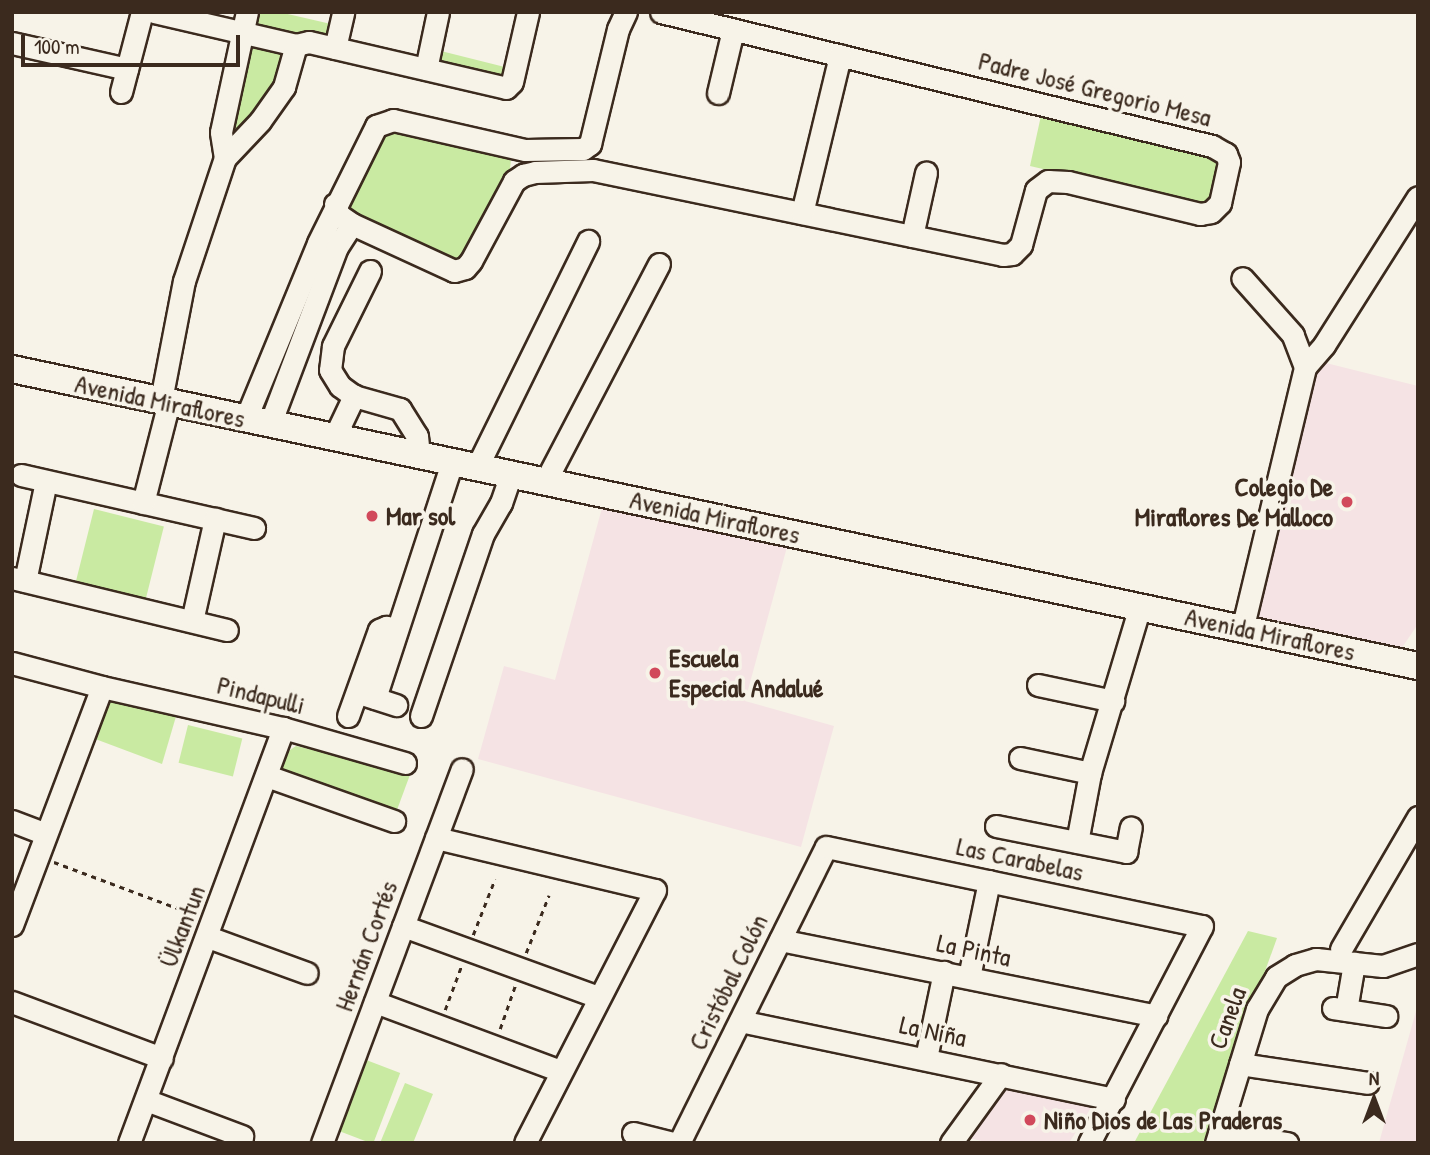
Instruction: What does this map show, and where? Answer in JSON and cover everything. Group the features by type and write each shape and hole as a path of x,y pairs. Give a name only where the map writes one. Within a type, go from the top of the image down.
{"main road":[{"name":"Avenida Miraflores","path":"12,369 1418,666"}],"street":[{"path":"121,92 142,12"},
{"path":"154,12 245,23 296,45 309,42 506,88 512,82 528,12"},
{"path":"335,48 343,12"},
{"path":"426,69 438,12"},
{"path":"258,421 335,204 370,134 383,121 393,120 513,148 553,152 583,149 591,142 618,29 626,12"},
{"name":"Padre José Gregorio Mesa","path":"514,181 528,173 593,170 989,254 1010,255 1023,242 1036,190 1051,180 1208,213 1220,203 1228,158 1213,146 660,12"},
{"path":"225,158 221,132 245,23"},
{"path":"718,93 733,30"},
{"path":"12,43 127,69"},
{"path":"136,501 161,401 184,281 225,158 260,121 284,86 296,45"},
{"path":"802,213 840,56"},
{"path":"335,204 339,215 352,224 444,270 458,271 471,261 514,181 517,161 513,148"},
{"path":"583,149 593,170"},
{"path":"912,236 926,173"},
{"path":"1241,629 1305,367 1324,345 1418,197"},
{"path":"258,421 337,247 352,224"},
{"path":"348,716 366,695 397,630 464,464 588,241"},
{"path":"545,482 659,264"},
{"path":"370,271 333,346 330,360 334,380 354,396 400,409 416,436 419,455"},
{"path":"1242,278 1293,335 1305,367"},
{"path":"334,438 354,396"},
{"path":"421,716 483,534 501,503 512,474"},
{"path":"21,475 254,528"},
{"path":"46,481 19,580 227,630"},
{"path":"192,621 215,519"},
{"path":"1077,842 1090,773 1140,606"},
{"name":"Pindapulli","path":"12,663 102,687 284,728 405,763"},
{"path":"1038,685 1113,701"},
{"path":"14,916 102,687"},
{"path":"366,695 396,705"},
{"name":"Ülkantun","path":"129,1143 284,728"},
{"path":"1020,758 1090,773"},
{"name":"Hernán Cortés","path":"322,1143 462,769"},
{"path":"267,776 394,821"},
{"path":"1386,1016 1339,1009 1348,956 1418,817"},
{"path":"12,821 46,834"},
{"path":"996,826 1126,852 1131,827"},
{"path":"436,838 656,890 598,997 525,1143"},
{"name":"Las Carabelas","path":"826,847 1202,926 1156,1016"},
{"name":"Cristóbal Colón","path":"679,1143 826,847"},
{"path":"969,977 989,881"},
{"path":"403,926 598,997"},
{"path":"211,929 307,973"},
{"name":"La Pinta","path":"780,940 1156,1016"},
{"name":"Canela","path":"1217,1138 1260,1001 1276,977 1305,961 1348,956 1383,966 1405,961 1418,954"},
{"path":"926,1058 944,972"},
{"path":"12,1002 162,1058"},
{"path":"375,1002 561,1071"},
{"path":"1089,1143 1156,1016"},
{"name":"La Niña","path":"740,1021 1114,1099"},
{"path":"1240,1064 1368,1083"},
{"path":"951,1143 954,1134 1001,1074"},
{"path":"146,1101 242,1136"},
{"path":"633,1133 673,1143"},
{"path":"1217,1138 1287,1143"}],"path":[{"path":"38,856 211,929"}],"shaded area":[{"name":"Colegio De Miraflores De Malloco","path":"1310,359 1418,386 1418,624 1397,655 1249,619"},
{"name":"Escuela Especial Andalué","path":"605,497 787,547 745,701 834,726 801,847 478,759 504,666 555,680"},
{"path":"1418,1004 1418,1143 1379,1143 1382,1132"},
{"name":"Niño Dios de Las Praderas","path":"1006,1083 1094,1103 1069,1143 990,1143 965,1137"}],"green space":[{"path":"256,12 279,12 331,24 327,43 253,26"},
{"path":"251,41 280,47 287,60 257,114 229,138"},
{"path":"433,49 507,67 502,86 428,67"},
{"path":"1042,111 1220,158 1215,198 1203,206 1030,166"},
{"path":"386,128 511,158 510,170 466,257 457,264 347,211 346,198"},
{"path":"94,509 164,526 145,604 75,587"},
{"path":"105,697 177,713 162,764 90,737"},
{"path":"188,725 242,739 233,776 179,763"},
{"path":"296,746 411,772 394,818 277,777 287,752"},
{"path":"1248,931 1277,938 1203,1143 1134,1143"},
{"path":"361,1058 400,1073 373,1143 334,1129"},
{"path":"405,1083 433,1094 413,1143 380,1143"}],"place":[{"name":"Colegio De Miraflores De Malloco","path":"1347,502"},
{"name":"Mar sol","path":"372,516"},
{"name":"Escuela Especial Andalué","path":"655,673"},
{"name":"Niño Dios de Las Praderas","path":"1030,1120"}]}
